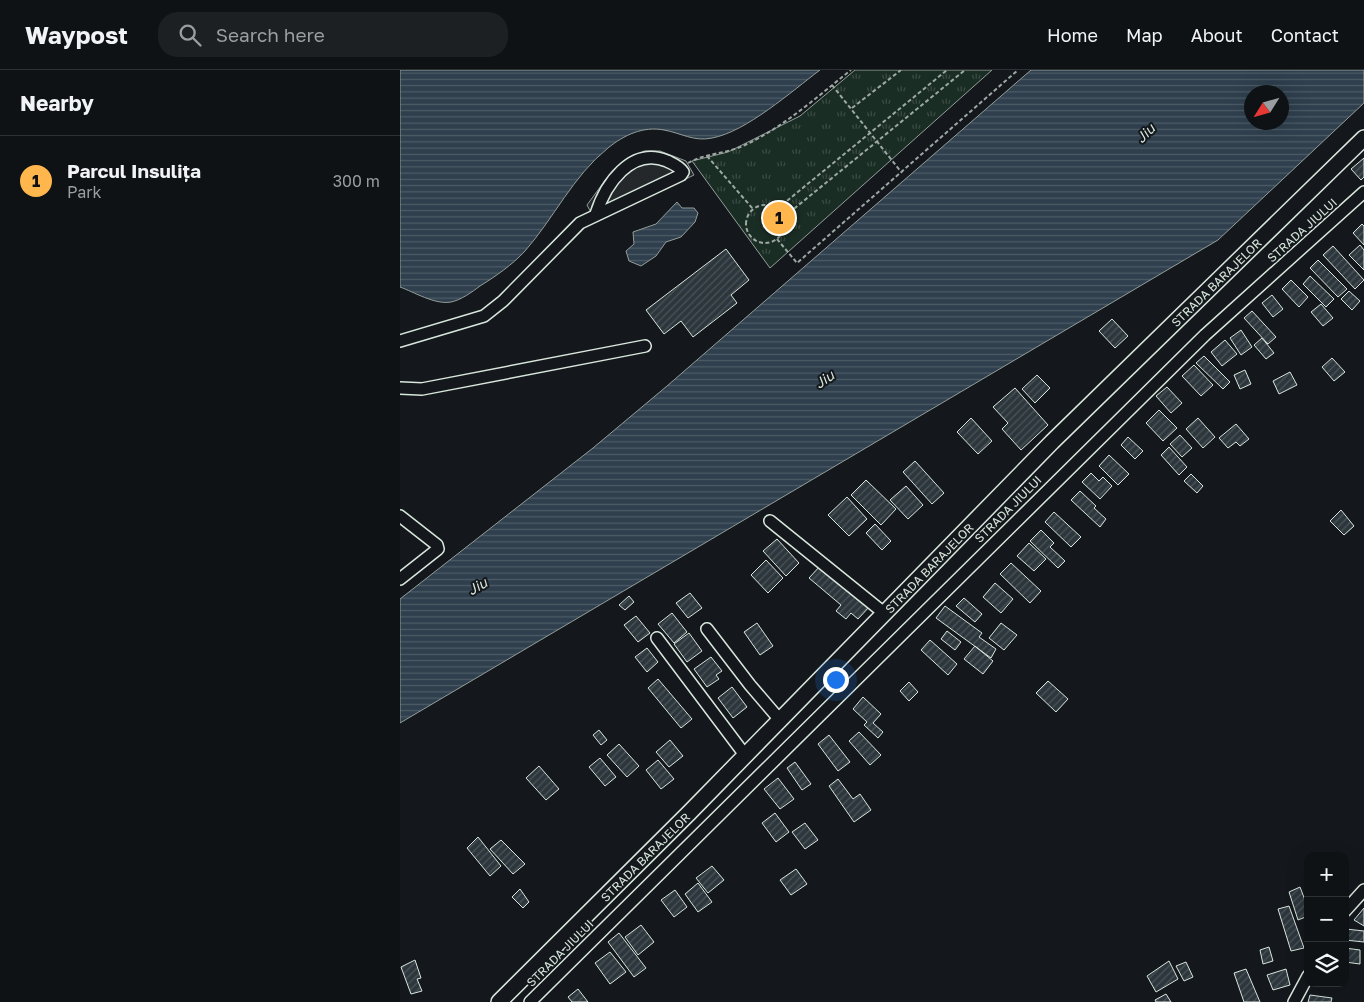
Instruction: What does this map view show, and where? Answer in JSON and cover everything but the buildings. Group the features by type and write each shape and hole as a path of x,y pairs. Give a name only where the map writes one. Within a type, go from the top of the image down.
{"main road":[{"name":"STRADA BARAJELOR","path":"499,1002 1158,337 1364,138"}],"street":[{"path":"400,341 484,316 503,301 580,224 596,214 681,175 680,168 652,156 625,168 611,180 602,196 596,214"},
{"name":"STRADA JIULUI","path":"530,1002 1205,335 1364,192"},
{"path":"400,388 422,389 645,346"},
{"path":"400,516 437,545 438,549 400,579"},
{"path":"770,521 884,613"},
{"path":"707,629 750,685 780,720"},
{"path":"657,638 745,755"},
{"path":"1349,907 1364,890"},
{"path":"1294,1002 1304,983"}],"path":[{"path":"680,168 692,161 728,152 762,136 851,70"},
{"path":"851,109 901,70"},
{"path":"777,209 947,70"},
{"path":"783,215 964,70"},
{"path":"777,239 798,263 1018,70"},
{"path":"832,85 902,173"},
{"path":"708,156 753,209"},
{"path":"762,204 777,209 783,215 784,228 777,239 765,243 753,239 749,234 746,221 753,209 762,204"}],"green space":[{"path":"855,70 992,70 770,268 692,161 728,152 800,116"}],"shaded area":[{"path":"644,151 660,151 686,161 694,175 596,222 587,205 606,179 619,167"}],"water":[{"path":"400,70 820,70 768,110 739,128 725,134 699,139 664,130 649,129 621,139 608,148 584,171 520,256 504,270 466,295 451,302 438,302 400,287"},
{"name":"Jiu","path":"1031,70 1364,70 1364,103 1218,240 400,723 400,599 593,448"},
{"path":"677,202 682,208 694,208 698,213 695,222 681,237 666,242 656,256 641,266 629,261 626,251 634,244 633,232 656,224"}],"place":[{"name":"Parcul Insulița","path":"779,218"}]}
